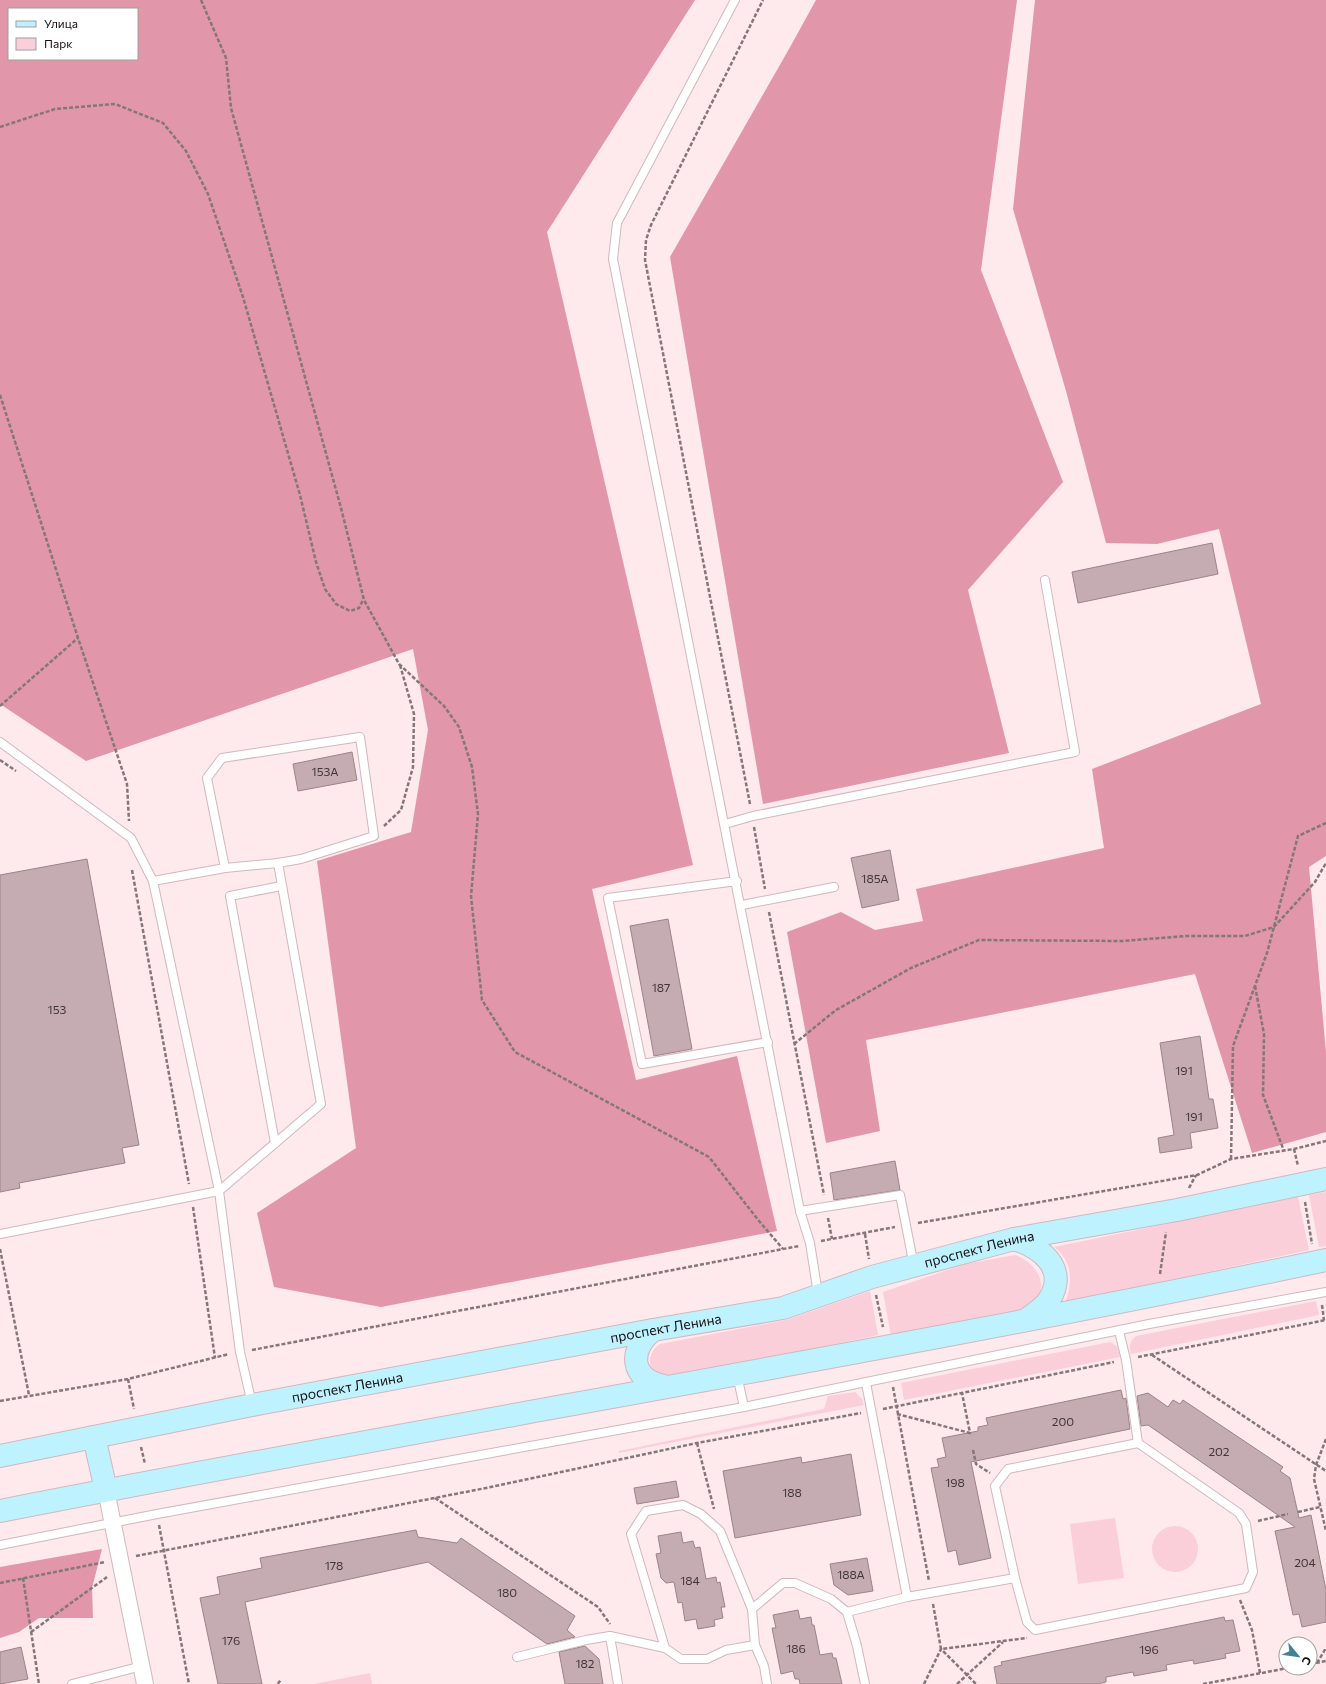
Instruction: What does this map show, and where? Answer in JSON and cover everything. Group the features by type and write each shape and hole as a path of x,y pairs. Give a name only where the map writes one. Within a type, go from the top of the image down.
{"main road":[{"name":"проспект Ленина","path":"0,1456 252,1405 653,1330 783,1308 872,1277 1014,1239 1177,1210 1326,1180"},
{"path":"1014,1239 1028,1243 1041,1251 1047,1257 1054,1273 1055,1282 1050,1299 1043,1308 1025,1321"},
{"path":"0,1511 664,1386 1025,1321 1157,1293 1321,1261"},
{"path":"653,1330 643,1337 638,1346 636,1355 637,1364 645,1379 653,1384 664,1386"},
{"path":"94,1437 106,1490"}],"street":[{"path":"106,1490 146,1684"}],"lane":[{"path":"735,0 617,223 613,260 742,905 800,1211 810,1243 818,1295"},
{"path":"725,824 752,816 1075,752 1045,580"},
{"path":"154,881 225,868 278,863 301,859 374,836 360,737 222,758 207,778 225,868"},
{"path":"0,742 131,838 154,881 219,1191 240,1352 252,1405"},
{"path":"0,1234 219,1191 321,1104 278,863"},
{"path":"737,881 608,898 642,1064 768,1042"},
{"path":"275,1143 230,896 282,886"},
{"path":"742,905 834,887"},
{"path":"800,1211 900,1195 914,1267"},
{"path":"0,1545 113,1522 744,1407 1149,1324 1326,1292"},
{"path":"1120,1331 1126,1360 1138,1443"},
{"path":"736,1373 744,1407"},
{"path":"866,1383 907,1597"},
{"path":"1138,1443 1240,1512 1246,1524 1253,1572 1246,1588 1035,1630 1027,1622 1015,1578 995,1486 1008,1470 1138,1443"},
{"path":"665,1648 631,1534 646,1511 683,1505 701,1514 720,1531 752,1609 755,1645 764,1666 767,1684"},
{"path":"847,1612 931,1592 1015,1578"},
{"path":"752,1609 783,1584 795,1583 831,1599 847,1612 857,1646 865,1684"},
{"path":"610,1636 618,1684"},
{"path":"517,1657 586,1640 610,1636 665,1648 681,1659 707,1659 726,1650 755,1645"},
{"path":"72,1684 142,1666"}],"path":[{"path":"201,0 226,58 231,108 341,508 364,600 400,665 414,714 413,767 401,810 374,836"},
{"path":"763,0 651,225 646,240 645,260 752,816 766,900 832,1239"},
{"path":"0,127 55,109 115,104 163,123 186,151 208,194 243,297 300,495 316,562 325,589 336,604 350,612 359,608 364,600"},
{"path":"0,395 78,638 127,784 128,814 131,838"},
{"path":"0,706 78,638"},
{"path":"400,665 444,706 459,727 472,767 478,814 471,896 482,1000 515,1052 709,1157 758,1221 783,1249"},
{"path":"0,760 19,773"},
{"path":"1231,1159 1233,1046 1274,927 1298,836 1326,822"},
{"path":"131,863 191,1196 215,1358"},
{"path":"794,1044 836,1010 911,968 978,940 1122,941 1186,936 1245,936 1274,927 1316,882 1326,863"},
{"path":"1255,985 1264,1034 1263,1095 1284,1151"},
{"path":"0,1401 128,1379 240,1352 810,1243 865,1234 905,1225 1196,1175 1231,1159 1284,1151 1326,1141"},
{"path":"1294,1149 1321,1261"},
{"path":"1157,1293 1166,1232 1196,1175"},
{"path":"865,1234 872,1277 887,1347"},
{"path":"0,1249 29,1395"},
{"path":"0,1583 121,1563 164,1550 697,1443 871,1412 1326,1320"},
{"path":"1151,1355 1326,1471"},
{"path":"892,1377 897,1414 941,1649 976,1684"},
{"path":"128,1379 148,1482"},
{"path":"897,1414 970,1433 962,1393"},
{"path":"1326,1439 1316,1465 1314,1479 1326,1531"},
{"path":"697,1443 720,1531"},
{"path":"973,1450 976,1464 1000,1480"},
{"path":"434,1497 598,1607 620,1638"},
{"path":"1298,1512 1320,1507"},
{"path":"157,1514 189,1684"},
{"path":"1246,1524 1288,1514"},
{"path":"31,1632 121,1563"},
{"path":"23,1578 39,1684"},
{"path":"1239,1598 1252,1630 1260,1673"},
{"path":"941,1649 1036,1637 1035,1630"},
{"path":"957,1684 1004,1642"},
{"path":"1318,1661 1326,1648"},
{"path":"924,1684 941,1649"},
{"path":"1203,1684 1278,1670"},
{"path":"278,1684 281,1679"}],"green space":[{"path":"1326,1192 1326,1246 1319,1247 1309,1195"},
{"path":"1298,1197 1309,1250 1065,1303 1068,1295 1070,1273 1065,1259 1054,1247"},
{"path":"1015,1255 1033,1266 1040,1278 1040,1292 1037,1299 1024,1312 891,1336 883,1292 965,1264"},
{"path":"870,1291 878,1335 667,1380 656,1373 651,1367 650,1359 652,1352 660,1344 786,1320"},
{"path":"1316,1301 1319,1315 1131,1354 1130,1351 1130,1344 1136,1336"},
{"path":"1110,1342 1117,1346 1120,1357 904,1400 901,1383"},
{"path":"855,1392 862,1399 864,1405 619,1453 619,1451 824,1409 828,1396"},
{"path":"1115,1518 1124,1578 1078,1584 1070,1524"},
{"path":"1171,1526 1179,1526 1188,1530 1194,1536 1198,1549 1194,1562 1188,1568 1179,1572 1171,1572 1162,1568 1156,1562 1152,1553 1152,1545 1156,1536 1162,1530"},
{"path":"370,1673 372,1684 314,1684"}],"shaded area":[{"path":"0,0 695,0 547,232 693,865 592,889 636,1080 737,1056 777,1231 381,1307 274,1287 257,1213 356,1148 317,861 411,832 428,730 413,649 86,761 0,704"},
{"path":"816,0 1017,0 981,270 1063,482 968,590 1009,753 763,804 670,257"},
{"path":"1035,0 1326,0 1326,856 1309,867 1326,1052 1326,1132 1252,1153 1195,974 866,1040 880,1131 826,1143 787,932 841,912 875,930 923,921 916,889 1104,848 1092,769 1261,704 1219,529 1157,544 1106,543 1066,391 1013,209"},
{"path":"102,1549 92,1588 93,1618 39,1618 19,1632 0,1638 0,1567"}],"building":[{"path":"1212,543 1218,574 1078,603 1072,572"},
{"path":"352,752 357,780 298,791 293,764"},
{"path":"890,850 899,900 862,908 851,858"},
{"path":"87,859 139,1145 122,1148 125,1163 19,1183 20,1188 0,1192 0,875"},
{"path":"668,919 692,1049 654,1056 630,926"},
{"path":"1200,1036 1209,1099 1213,1099 1218,1128 1190,1133 1192,1148 1160,1153 1158,1138 1174,1135 1160,1043"},
{"path":"895,1161 900,1190 834,1200 830,1173"},
{"path":"1121,1390 1123,1399 1126,1398 1130,1429 971,1462 991,1558 959,1565 956,1550 948,1552 931,1468 939,1467 937,1459 946,1457 942,1438 978,1431 978,1427 988,1425 986,1418"},
{"path":"1148,1393 1168,1407 1173,1400 1180,1404 1183,1400 1283,1467 1280,1471 1290,1478 1299,1518 1311,1515 1326,1590 1326,1622 1302,1627 1299,1614 1293,1615 1275,1531 1295,1527 1148,1425 1141,1426 1137,1396"},
{"path":"851,1454 861,1515 735,1538 723,1471 801,1457 802,1463"},
{"path":"676,1481 679,1497 637,1504 634,1488"},
{"path":"416,1530 418,1537 457,1543 461,1538 575,1616 567,1630 575,1637 547,1644 428,1562 245,1602 262,1684 218,1684 200,1598 220,1594 217,1577 262,1568 260,1558"},
{"path":"681,1532 683,1543 693,1541 695,1548 700,1547 706,1579 716,1577 717,1583 720,1582 725,1607 721,1607 723,1618 714,1620 715,1626 698,1629 696,1619 685,1621 682,1602 678,1603 674,1582 666,1583 661,1578 656,1554 661,1553 658,1536"},
{"path":"867,1558 873,1591 848,1595 834,1585 830,1564"},
{"path":"798,1610 800,1619 811,1617 820,1655 832,1653 833,1658 836,1658 842,1684 800,1684 799,1679 795,1679 793,1671 781,1674 772,1628 776,1628 773,1615"},
{"path":"1224,1617 1225,1621 1233,1620 1240,1651 1225,1654 1226,1658 1194,1664 1193,1660 1166,1665 1167,1670 1134,1676 1133,1672 1106,1677 1106,1682 1098,1684 997,1684 994,1667 1002,1665 1001,1662"},
{"path":"585,1646 599,1659 603,1684 565,1684 559,1652"},
{"path":"21,1647 28,1679 0,1684 0,1652"}]}
